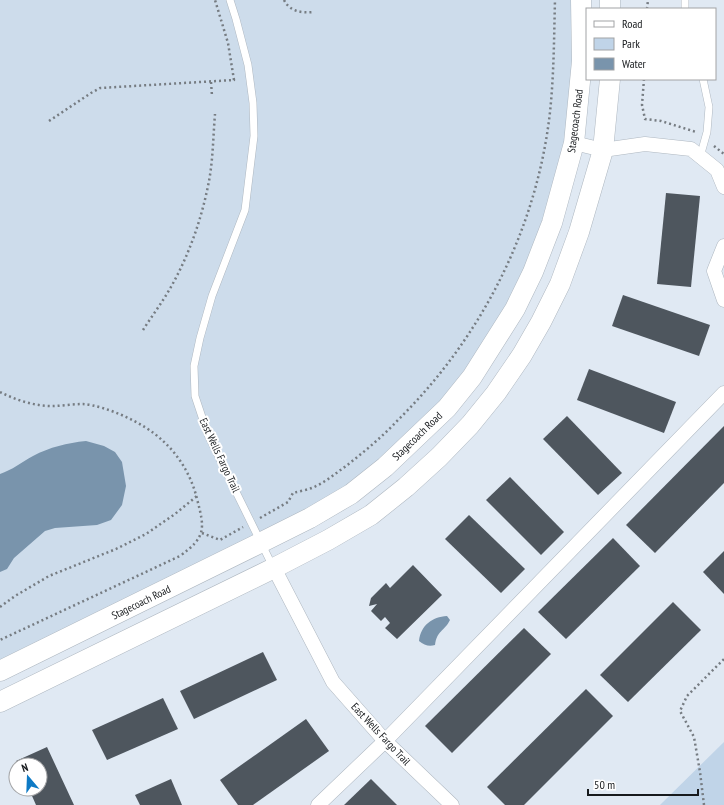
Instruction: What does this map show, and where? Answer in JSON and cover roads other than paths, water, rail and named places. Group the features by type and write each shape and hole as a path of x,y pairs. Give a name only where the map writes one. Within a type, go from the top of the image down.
{"street":[{"name":"Stagecoach Road","path":"0,671 310,518 352,494 385,467 447,408 472,378 515,309 533,272 552,223 574,143 582,61 581,0"},
{"path":"0,702 328,540 377,510 406,487 439,457 470,425 496,393 522,355 560,284 579,232 603,150 610,80"},
{"path":"574,143 603,150 645,144 691,149 717,170 724,187"},
{"path":"724,246 714,271 724,300"},
{"path":"318,805 385,741 724,393"},
{"name":"East Wells Fargo Trail","path":"274,568 333,682 385,741 452,805"}],"lane":[{"name":"East Wells Fargo Trail","path":"230,0 248,65 253,103 254,136 245,210 212,296 200,338 194,366 195,396 208,435 274,568"},
{"path":"700,156 708,132 709,107 703,80"}],"water":[{"path":"86,441 104,446 115,452 122,462 126,486 122,505 111,520 97,525 55,528 45,531 14,558 7,569 0,572 0,474 46,450 65,444"},
{"path":"447,616 450,620 437,636 435,645 431,646 423,644 419,641 422,630 428,623 437,618"}]}
